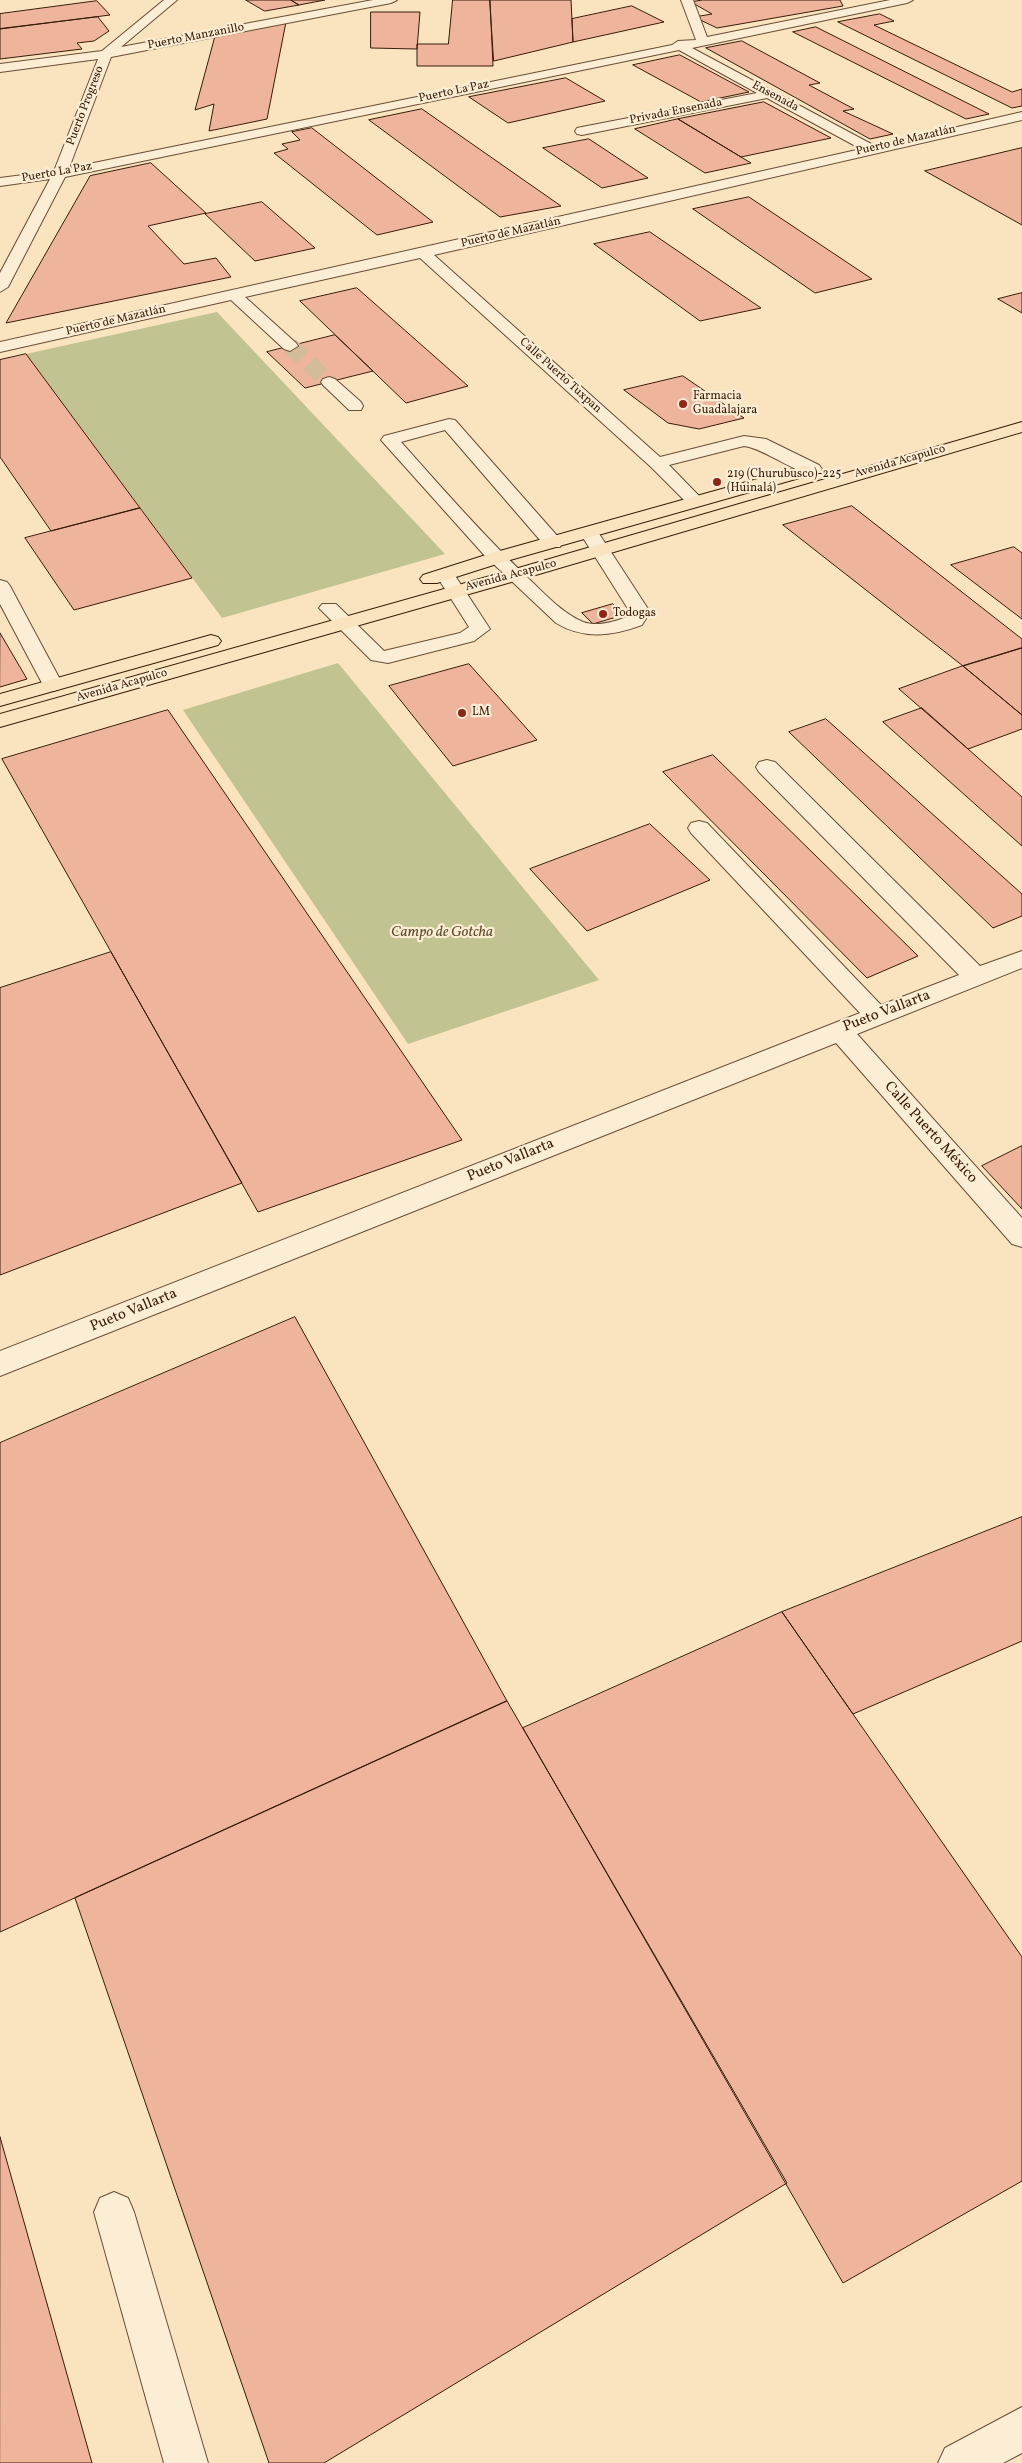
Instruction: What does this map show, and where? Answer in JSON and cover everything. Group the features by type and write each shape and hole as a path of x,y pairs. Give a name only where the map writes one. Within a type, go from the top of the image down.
{"main road":[{"name":"Avenida Acapulco","path":"927,436 1022,409"},
{"name":"Avenida Acapulco","path":"416,584 450,583 515,575 1022,427"},
{"name":"Avenida Acapulco","path":"0,721 344,623 450,583 496,558 590,533 832,463"},
{"path":"310,614 349,603"},
{"name":"Avenida Acapulco","path":"0,700 225,637"}],"street":[{"name":"Puerto Progreso","path":"0,287 60,174 106,54 171,0"},
{"name":"Puerto Manzanillo","path":"0,68 106,54 391,0"},
{"path":"687,0 702,40"},
{"name":"Puerto La Paz","path":"0,182 60,174 702,40 908,0"},
{"name":"Ensenada","path":"678,45 871,149"},
{"name":"Privada Ensenada","path":"582,131 770,94"},
{"name":"Puerto de Mazatlán","path":"0,347 423,253 1022,116"},
{"name":"Calle Puerto Tuxpan","path":"423,253 657,463 695,502"},
{"path":"233,294 290,346"},
{"path":"329,382 355,406"},
{"path":"553,543 449,424 390,440 496,558 560,618 577,626 592,630 615,628 635,621 640,612 590,533"},
{"path":"657,463 744,441 760,443 813,469"},
{"path":"330,608 378,656 388,657 467,637 480,629 450,583"},
{"path":"0,586 53,685"},
{"path":"767,766 976,977"},
{"path":"699,828 877,1016"},
{"name":"Pueto Vallarta","path":"0,1364 838,1030 1022,959"},
{"name":"Calle Puerto México","path":"838,1030 1022,1236"},
{"path":"114,2212 186,2463"},
{"path":"960,2463 1022,2429"}],"green space":[{"path":"217,312 445,554 222,618 26,354"},
{"name":"Campo de Gotcha","path":"338,663 599,980 408,1044 183,710"}],"building":[{"path":"246,0 291,0 299,5 265,11"},
{"path":"291,0 325,0 299,5"},
{"path":"453,0 490,0 493,66 417,66 417,44 448,44"},
{"path":"490,0 571,0 573,42 494,61"},
{"path":"703,0 840,0 843,6 717,28 694,17 712,14 691,2"},
{"path":"97,1 110,15 0,29 0,14"},
{"path":"632,6 664,22 573,42 572,19"},
{"path":"371,12 420,12 417,49 371,48"},
{"path":"880,14 894,21 874,25 1012,92 1022,89 1022,106 1012,108 838,22"},
{"path":"98,17 109,31 94,41 77,43 82,49 0,59 0,29"},
{"path":"286,22 267,119 209,131 214,104 195,110 215,36"},
{"path":"816,27 989,114 966,119 793,32"},
{"path":"742,41 820,83 809,85 854,109 843,111 893,134 870,139 706,48"},
{"path":"680,55 749,92 701,102 633,65"},
{"path":"566,78 605,101 508,123 469,97"},
{"path":"764,102 831,138 741,157 678,119"},
{"path":"422,109 561,206 500,217 369,120"},
{"path":"678,119 751,163 705,173 635,129"},
{"path":"312,128 433,222 377,235 274,153 288,149 282,144 300,140 292,132"},
{"path":"589,139 648,178 602,188 543,148"},
{"path":"1022,148 1022,225 925,171"},
{"path":"151,163 206,213 148,226 184,264 216,258 231,277 6,323 90,176"},
{"path":"749,197 872,279 815,293 693,209"},
{"path":"262,202 315,248 255,261 205,214"},
{"path":"650,232 761,308 700,321 594,244"},
{"path":"357,288 468,386 406,403 300,301"},
{"path":"1022,293 1022,313 998,299"},
{"path":"335,335 373,371 305,388 267,352"},
{"path":"26,354 140,508 51,531 0,457 0,360"},
{"name":"Farmacia Guadalajara","path":"683,376 744,418 699,429 668,423 624,390"},
{"path":"852,506 1022,639 1022,648 963,666 783,525"},
{"path":"140,508 192,578 74,610 25,538"},
{"path":"1014,547 1022,553 1022,619 951,565"},
{"name":"Todogas","path":"613,604 623,615 593,624 582,613"},
{"path":"0,633 27,679 0,687"},
{"path":"1022,648 1022,715 963,666"},
{"name":"LM","path":"469,664 537,740 453,766 389,686"},
{"path":"963,666 1022,715 1022,729 968,749 899,689"},
{"path":"922,708 1022,797 1022,846 883,722"},
{"path":"168,710 462,1140 258,1212 2,759"},
{"path":"826,719 1022,894 1022,916 993,928 789,732"},
{"path":"713,755 918,956 867,978 663,772"},
{"path":"650,824 710,880 587,931 530,869"},
{"path":"111,952 242,1183 0,1275 0,988"},
{"path":"1022,1146 1022,1209 982,1166"},
{"path":"295,1317 507,1701 0,1932 0,1443"},
{"path":"1022,1517 1022,1641 853,1714 782,1612"},
{"path":"782,1612 1022,1957 1022,2181 843,2283 523,1728"},
{"path":"507,1701 787,2183 324,2463 269,2463 75,1898"},
{"path":"0,2137 92,2463 0,2463"}],"tunnel":[{"path":"290,346 329,382"}],"place":[{"name":"Farmacia Guadalajara","path":"683,404"},
{"name":"219 (Churubusco)-225 (Huinalá)","path":"717,482"},
{"name":"Todogas","path":"603,614"},
{"name":"LM","path":"462,713"}]}
